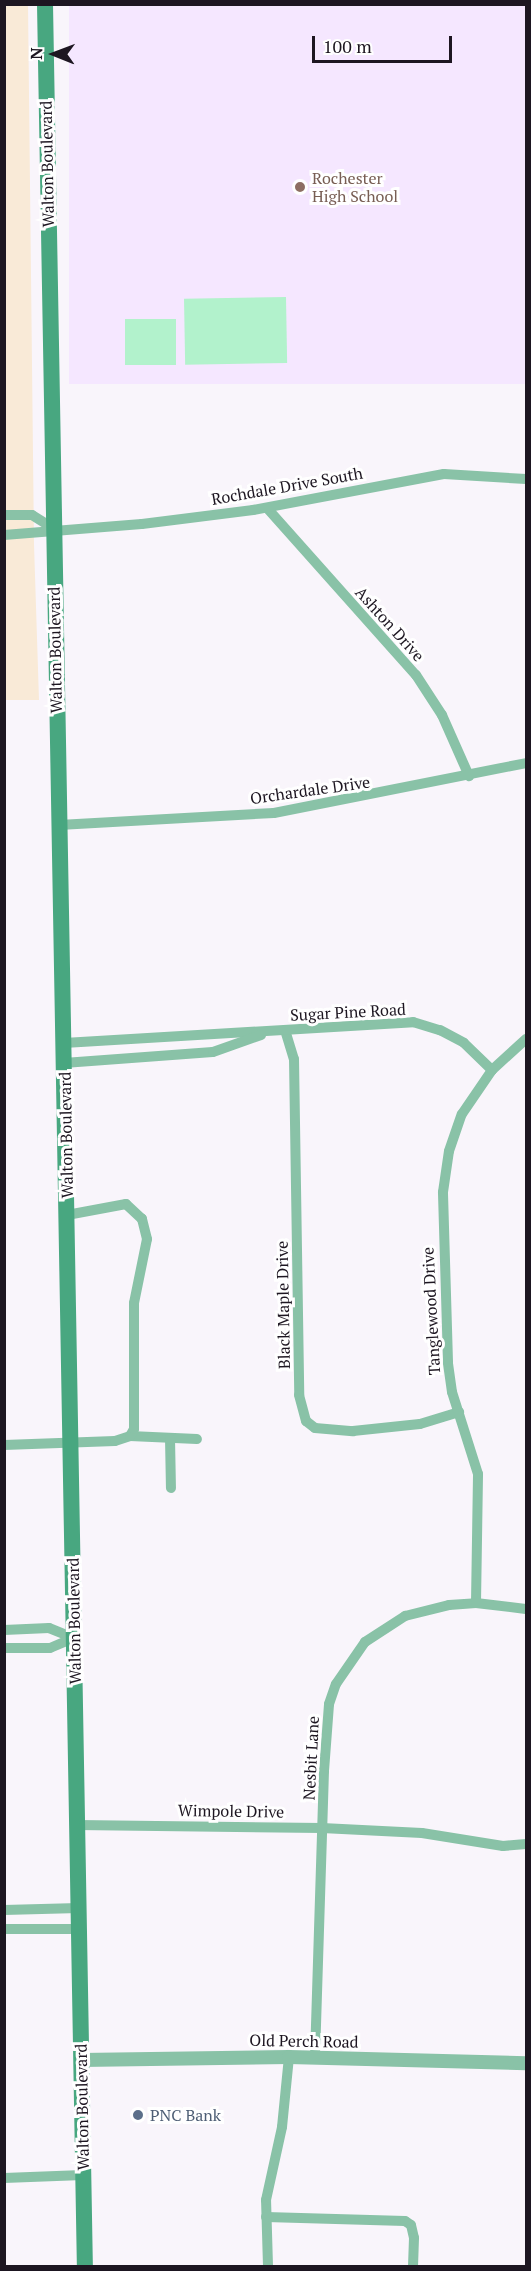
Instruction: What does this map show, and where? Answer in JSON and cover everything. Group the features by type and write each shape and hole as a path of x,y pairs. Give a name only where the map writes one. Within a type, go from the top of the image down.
{"main road":[{"name":"Walton Boulevard","path":"45,4 85,2266"}],"street":[{"name":"Rochdale Drive South","path":"4,535 34,534 53,528 142,524 267,508 426,476 470,474 526,479"},
{"name":"Ashton Drive","path":"267,508 416,675 442,716 469,776"},
{"path":"4,515 32,515 53,528"},
{"name":"Orchardale Drive","path":"59,825 274,813 526,764"},
{"name":"Sugar Pine Road","path":"64,1043 264,1034 285,1030 413,1022 440,1030 464,1043 492,1070"},
{"name":"Black Maple Drive","path":"285,1030 294,1059 299,1395 306,1421 315,1428 353,1431 420,1424 459,1412"},
{"name":"Sugar Pine Road","path":"64,1063 213,1052 264,1034"},
{"name":"Tanglewood Drive","path":"476,1604 478,1474 459,1412 448,1362 443,1192 449,1151 462,1114 492,1070 526,1039"},
{"path":"67,1215 126,1204 142,1219 147,1239 134,1303 135,1412 130,1436"},
{"path":"4,1445 71,1445 130,1436 197,1439"},
{"path":"170,1438 171,1488"},
{"name":"Nesbit Lane","path":"315,2057 322,1828 329,1704 349,1660 365,1641 405,1616 449,1605 476,1604 526,1609"},
{"path":"4,1630 49,1628 74,1638"},
{"path":"4,1648 50,1648 74,1638"},
{"name":"Wimpole Drive","path":"77,1825 322,1828 422,1833 503,1846 526,1844"},
{"path":"4,1910 79,1908"},
{"path":"4,1929 79,1929"},
{"path":"268,2266 266,2217 268,2176 282,2127 289,2057"},
{"name":"Old Perch Road","path":"81,2060 315,2057 526,2063"},
{"path":"4,2178 83,2175"},
{"path":"266,2217 405,2221 411,2225 414,2238 413,2266"}],"shaded area":[{"path":"28,4 34,544 39,700 5,700 4,5"},
{"name":"Rochester High School","path":"69,5 526,5 526,384 69,384"}],"green space":[{"path":"286,297 287,363 185,365 184,299"},
{"path":"125,319 176,319 176,365 125,365"}],"place":[{"name":"Rochester High School","path":"300,187"},
{"name":"PNC Bank","path":"138,2115"}]}
